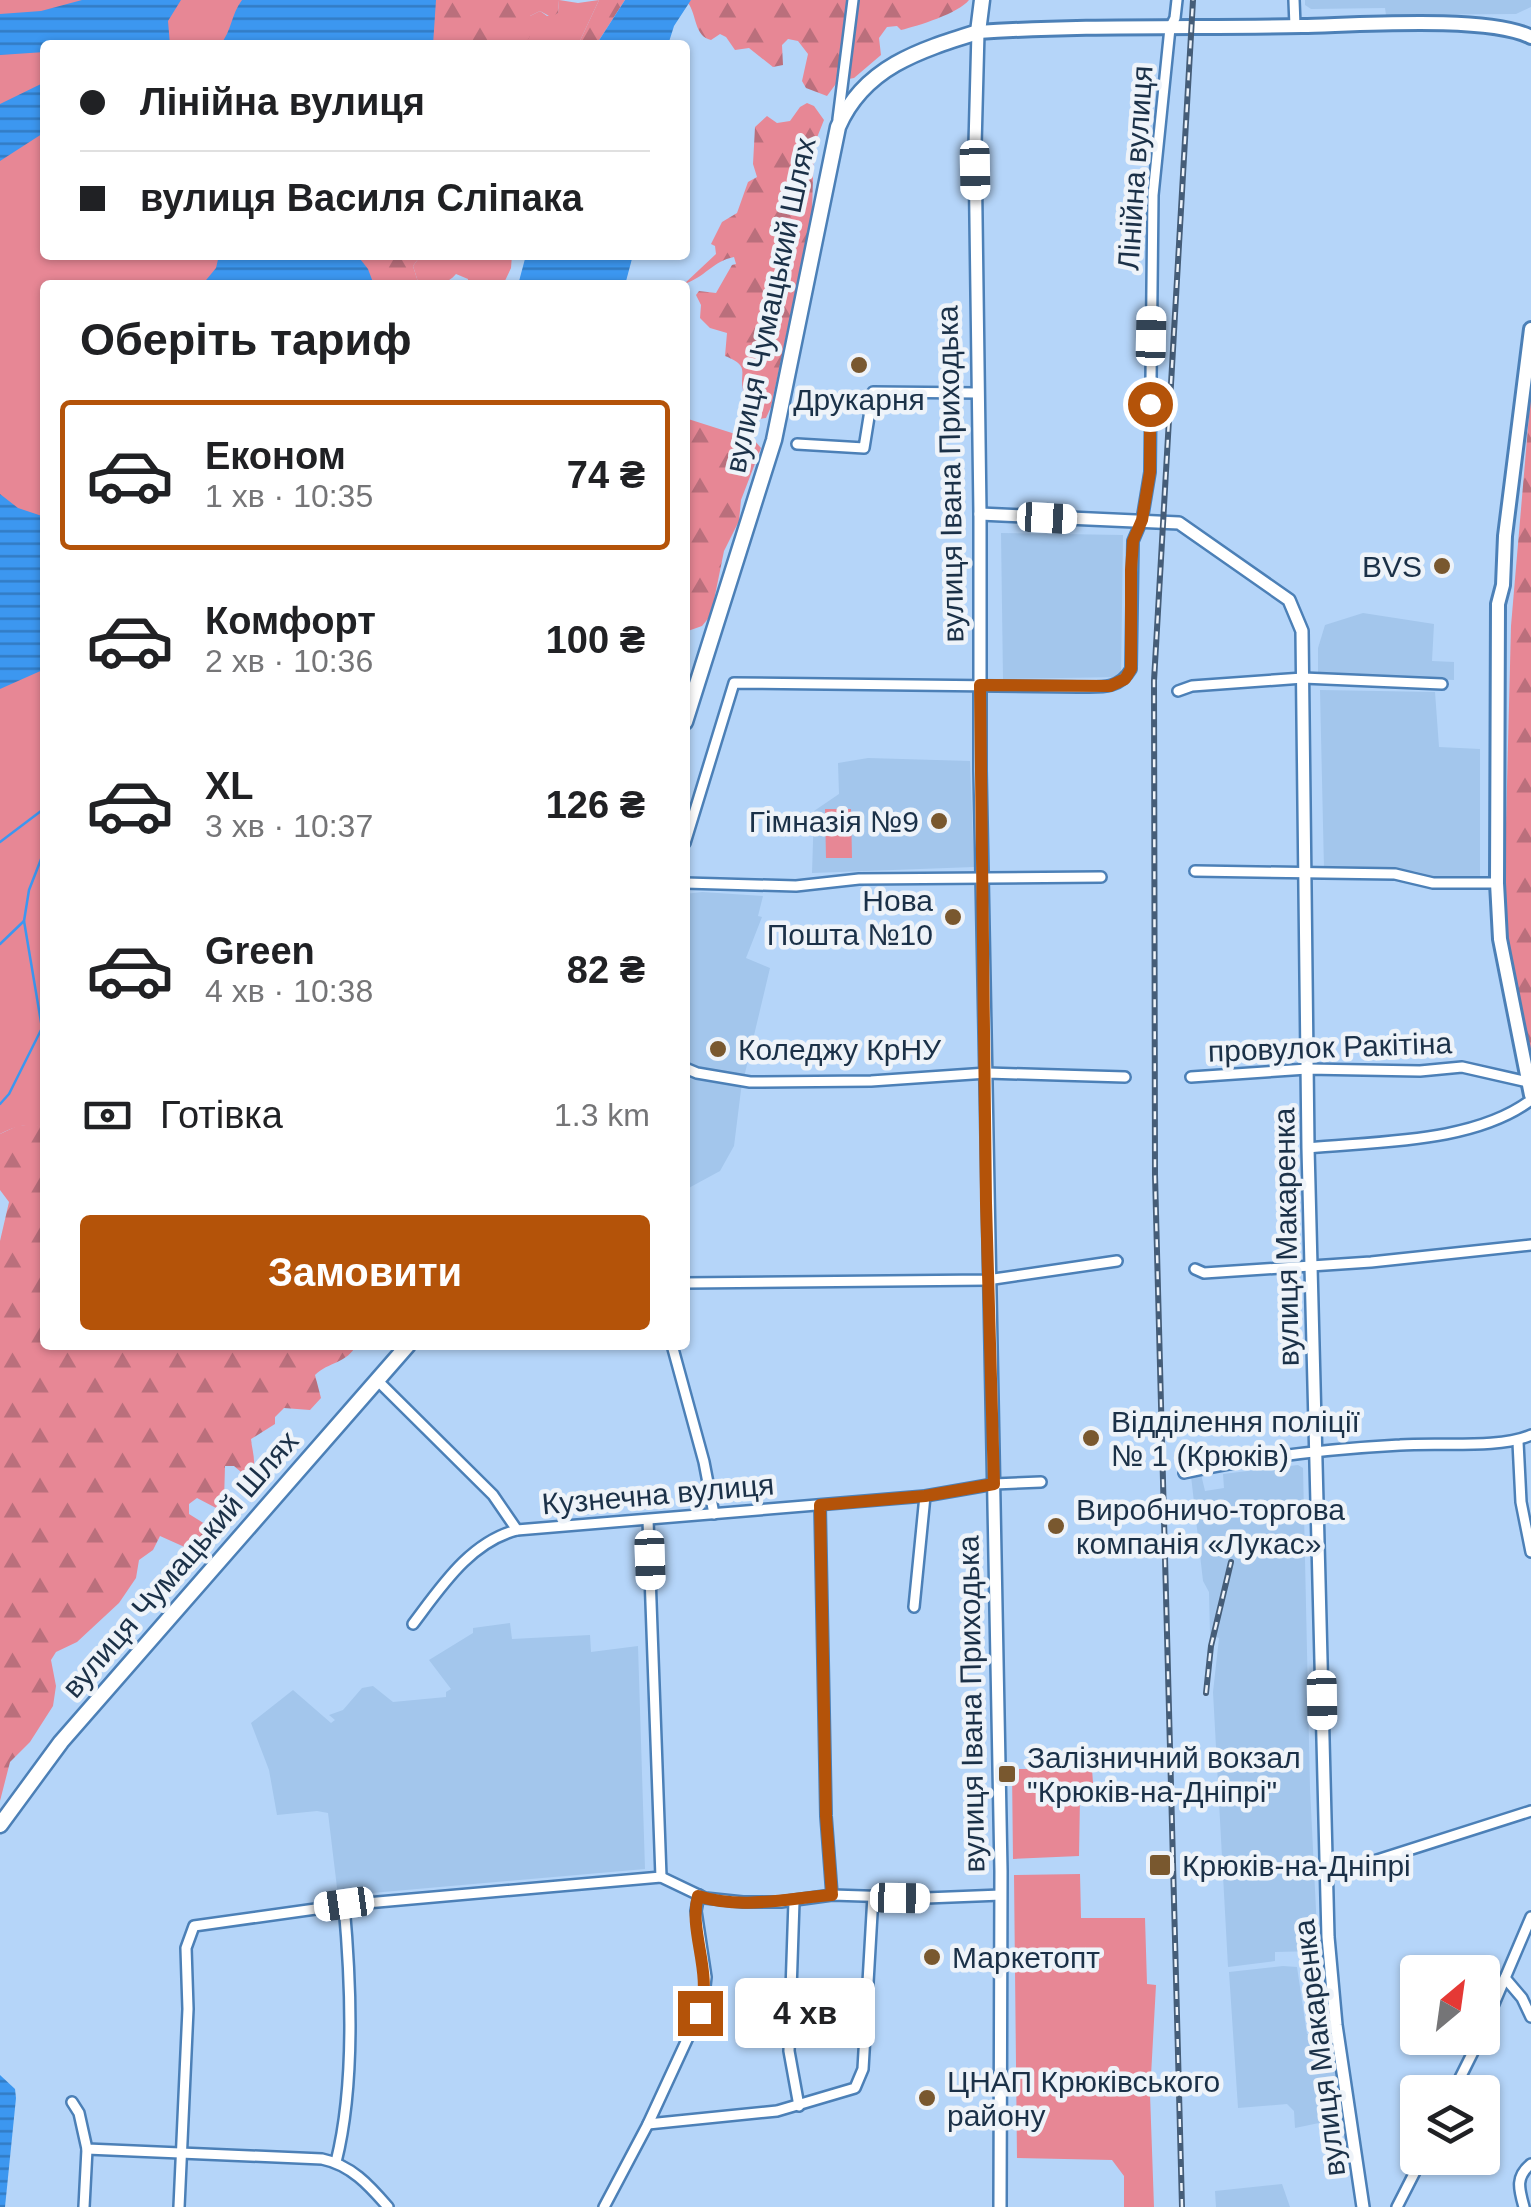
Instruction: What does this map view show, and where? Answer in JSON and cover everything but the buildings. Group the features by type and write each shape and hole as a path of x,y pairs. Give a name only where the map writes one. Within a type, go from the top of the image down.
{"highway":[{"name":"вулиця Івана Приходька","path":"978,32 982,0"},
{"name":"вулиця Чумацький Шлях","path":"690,706 774,440 838,127 857,93 872,78 940,42 978,32"},
{"name":"вулиця Чумацький Шлях","path":"0,1825 73,1728 404,1350"}],"main road":[{"path":"978,32 1045,28 1482,27 1511,28 1531,36"},
{"name":"вулиця Івана Приходька","path":"978,32 974,135 988,1280 1001,1895 1000,2207"},
{"path":"1530,1092 1500,939 1497,883 1498,604 1531,330"},
{"name":"вулиця Макаренка","path":"980,514 1168,520 1186,527 1289,600 1302,630 1308,874 1308,1148 1330,1979 1363,2207"}],"street":[{"path":"838,127 853,0"},
{"name":"Лінійна вулиця","path":"980,685 1110,686 1125,679 1131,669 1133,541 1142,520 1150,472 1152,196 1176,0"},
{"path":"1294,0 1295,26"},
{"path":"797,444 864,448 873,392 978,393"},
{"path":"1178,691 1192,686 1303,678 1442,684"},
{"path":"690,827 734,683 980,685"},
{"path":"1195,872 1395,874 1433,883 1497,883"},
{"path":"690,883 796,886 859,878 1101,876"},
{"name":"провулок Ракітіна","path":"1191,1077 1307,1070 1420,1072 1462,1067 1530,1092"},
{"path":"690,1071 750,1082 987,1074 1125,1077"},
{"path":"1308,1148 1417,1138 1477,1127 1501,1118 1530,1092"},
{"path":"1196,1269 1204,1273 1371,1262 1531,1245"},
{"path":"690,1283 988,1280 1118,1260"},
{"path":"673,1350 714,1514"},
{"name":"Кузнечна вулиця","path":"377,1380 493,1496 518,1530"},
{"path":"1184,1472 1316,1451 1445,1442 1518,1442 1531,1435"},
{"path":"1518,1442 1521,1502 1531,1552"},
{"name":"Кузнечна вулиця","path":"412,1624 466,1560 491,1540 518,1530 925,1496 994,1484 1041,1482"},
{"path":"914,1606 925,1496"},
{"path":"820,1505 826,1816 832,1895"},
{"path":"648,1520 661,1877"},
{"path":"1327,1876 1531,1811"},
{"path":"180,2207 188,2009 186,1948 194,1926 344,1904 661,1877 698,1896 743,1902 832,1895 1001,1895"},
{"path":"604,2207 648,2124 704,1998 706,1977 696,1911 698,1896"},
{"path":"648,2124 759,2114 856,2088 862,2076 874,1896"},
{"path":"794,1900 789,2051 799,2106"},
{"path":"336,2162 348,2071 344,1904"},
{"path":"1500,1992 1531,1916"},
{"path":"1506,1978 1531,2017"},
{"path":"72,2102 87,2149 84,2207"},
{"path":"87,2149 336,2162 357,2175 388,2207"},
{"path":"1524,2207 1518,2182 1531,2164"},
{"path":"1396,2207 1413,2175"}],"shaded area":[{"path":"1305,0 1531,0 1531,7 1516,14 1386,15 1385,8 1311,9"},
{"path":"1001,533 1123,535 1121,677 1003,679"},
{"path":"1363,613 1434,624 1432,661 1454,662 1454,680 1318,673 1318,648 1325,625"},
{"path":"1320,690 1435,692 1439,747 1480,749 1480,876 1441,878 1414,871 1324,869"},
{"path":"868,758 970,761 974,867 812,873 814,811 839,794 838,763"},
{"name":"Коледжу КрНУ","path":"690,893 763,896 758,916 762,917 746,958 770,968 741,1090 734,1146 720,1171 690,1187"},
{"path":"1298,1465 1303,1468 1318,1951 1275,1952 1275,1961 1228,1967 1213,1692 1219,1638 1210,1635 1209,1592 1203,1581 1191,1476 1201,1474 1205,1491 1224,1488 1223,1474"},
{"path":"510,1623 512,1639 590,1635 591,1652 638,1646 645,1869 338,1896 328,1813 277,1815 269,1770 251,1723 293,1690 331,1723 335,1720 329,1715 343,1710 362,1688 373,1686 393,1702 446,1697 451,1689 429,1660 473,1633 473,1628"},
{"path":"1297,1967 1307,2034 1331,2030 1343,2118 1295,2128 1294,2111 1287,2104 1238,2108 1229,1972"},
{"path":"1282,2184 1290,2207 1216,2207 1215,2191"}],"green space":[{"path":"0,0 524,0 530,16 540,11 547,16 558,13 559,0 599,0 580,40 40,40 40,260 413,260 400,280 40,280 40,1127 22,1126 0,1134"},
{"path":"436,0 559,0 558,13 551,17 540,11 530,16 528,40 433,40"},
{"path":"599,0 625,0 599,40 580,40"},
{"path":"969,0 957,10 927,22 901,30 897,26 887,27 879,38 881,55 854,78 838,81 827,96 806,88 802,81 808,54 798,41 788,39 782,45 783,65 773,67 749,48 735,50 720,34 711,40 706,38 688,3"},
{"path":"807,103 814,106 824,120 814,145 812,211 771,407 766,418 745,421 753,409 742,386 741,367 725,356 727,333 710,328 700,318 701,305 696,295 699,291 716,293 736,264 734,257 688,280 716,254 711,244 722,222 737,213 748,182 757,177 753,164 755,127 767,116 777,123 790,121"},
{"path":"361,260 417,260 413,266 417,280 380,280"},
{"path":"417,260 512,260 505,280 468,280 456,274 449,280 417,280 413,266"},
{"path":"1531,392 1531,1057 1505,931 1504,903 1511,626"},
{"path":"690,420 754,440 761,448 741,500 739,521 724,551 711,615 702,626 690,630"},
{"path":"825,809 851,809 852,858 826,858"},
{"path":"17,1126 40,1126 40,1350 353,1350 315,1375 321,1398 310,1410 284,1408 275,1417 275,1424 251,1439 254,1464 248,1478 234,1466 225,1466 224,1501 218,1509 197,1498 189,1504 189,1514 205,1524 205,1540 189,1549 160,1536 153,1550 139,1560 136,1578 119,1603 77,1642 56,1652 51,1660 56,1686 53,1706 30,1742 10,1762 0,1801 0,1241 9,1202 0,1190 0,1134"},
{"path":"1012,1769 1092,1769 1094,1797 1080,1797 1079,1856 1013,1859"},
{"path":"1080,1874 1081,1918 1145,1918 1147,1984 1156,1985 1150,2094 1154,2207 1124,2207 1124,2176 1112,2160 1017,2158 1014,1875"}],"water":[{"path":"82,0 181,0 168,21 170,40 40,40 40,52 0,55 0,14 41,11"},
{"path":"242,0 436,0 433,40 223,40"},
{"path":"625,0 691,0 670,40 599,40"},
{"path":"40,84 40,135 0,161 0,104"},
{"path":"218,260 361,260 372,280 206,280"},
{"path":"525,260 632,260 626,280 519,280"},
{"path":"0,494 18,508 40,515 40,671 0,689"},
{"path":"0,2075 15,2089 16,2098 5,2207 0,2207"}],"waterway":[{"path":"0,842 40,812"},
{"path":"40,862 29,890 24,921 40,1016"},
{"path":"0,944 24,921"},
{"path":"0,1104 9,1094 40,1032"}],"railway":[{"path":"1182,2207 1155,1175 1154,681 1193,0"},
{"path":"1206,1693 1211,1646 1231,1562"}],"place":[{"name":"Друкарня","path":"859,365"},
{"name":"BVS","path":"1442,566"},
{"name":"Гімназія №9","path":"939,821"},
{"name":"Нова Пошта №10","path":"953,917"},
{"name":"Коледжу КрНУ","path":"718,1049"},
{"name":"Відділення поліції № 1 (Крюків)","path":"1091,1438"},
{"name":"Виробничо-торгова компанія «Лукас»","path":"1056,1526"},
{"name":"Залізничний вокзал \"Крюкiв-на-Днiпрi\"","path":"1007,1774"},
{"name":"Крюків-на-Дніпрі","path":"1160,1865"},
{"name":"Маркетопт","path":"932,1957"},
{"name":"ЦНАП Крюківського району","path":"927,2098"}],"route":[{"path":"700,2013 706,1984 696,1911 698,1896 781,1902 832,1895 826,1816 820,1505 925,1496 994,1484 986,1203 980,685 1110,686 1125,679 1131,669 1133,541 1142,520 1150,472 1150,404"}]}
